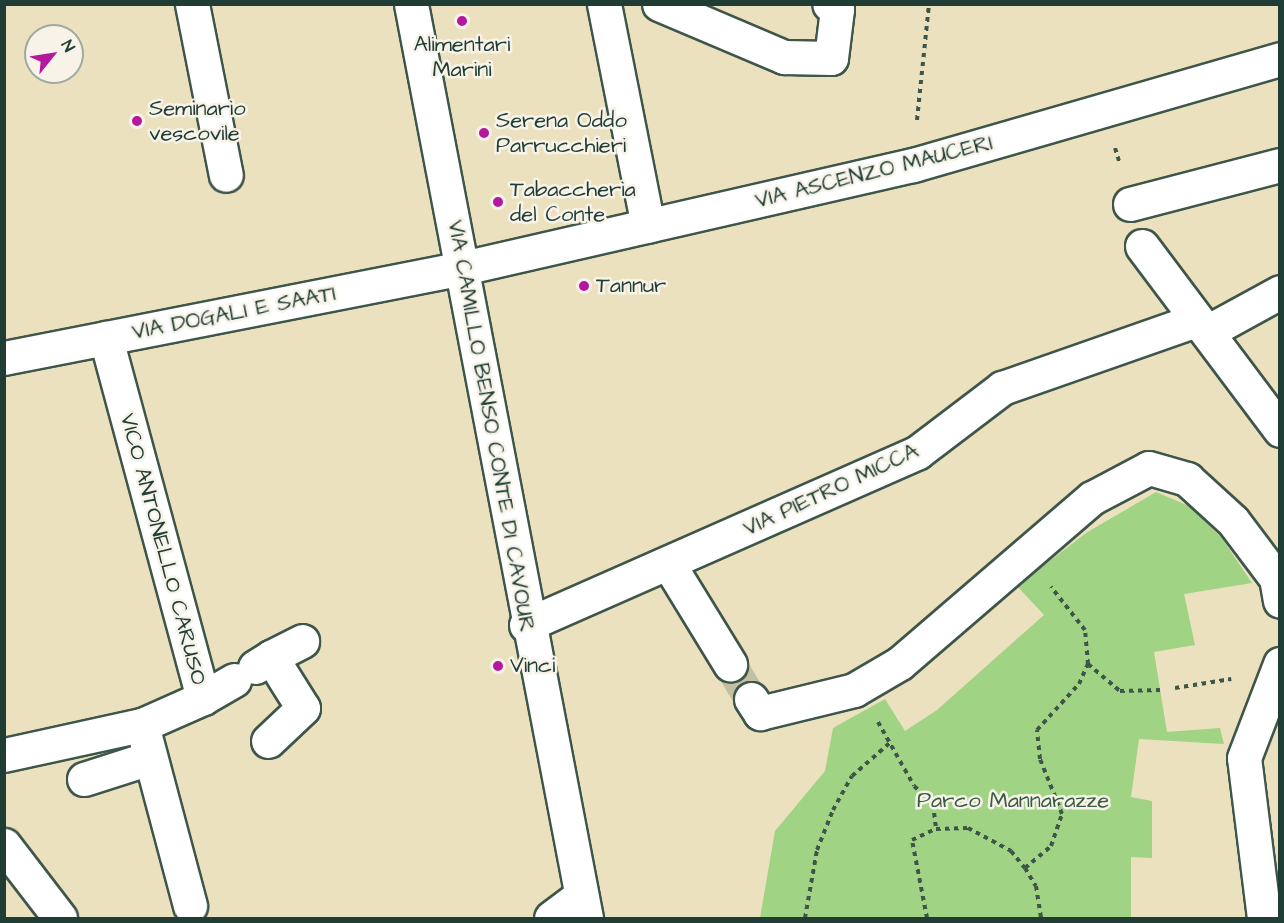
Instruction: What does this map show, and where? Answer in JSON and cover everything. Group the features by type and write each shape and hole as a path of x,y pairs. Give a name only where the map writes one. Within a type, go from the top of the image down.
{"street":[{"path":"192,4 226,175"},
{"name":"VIA CAMILLO BENSO CONTE DI CAVOUR","path":"411,4 463,268 526,625 583,907"},
{"path":"604,4 648,225"},
{"path":"659,4 784,57 831,58 837,9 829,4"},
{"name":"VIA ASCENZO MAUCERI","path":"463,268 913,165 1280,59"},
{"path":"1130,204 1280,165"},
{"path":"1142,246 1280,430"},
{"name":"VIA DOGALI E SAATI","path":"4,358 463,268"},
{"name":"VIA PIETRO MICCA","path":"526,625 918,452 1002,388 1202,326 1280,292"},
{"name":"VICO ANTONELLO CARUSO","path":"4,755 142,725 203,698 106,338"},
{"path":"751,699 760,713 854,690 900,663 1023,554 1092,498 1149,468 1187,479 1233,521 1276,578 1280,601"},
{"path":"668,563 730,664"},
{"path":"203,698 302,641"},
{"path":"1264,918 1244,758 1280,664"},
{"path":"253,668 303,708 268,741"},
{"path":"142,725 190,906"},
{"path":"84,779 150,758"},
{"path":"4,845 60,918"},
{"path":"551,918 583,907"}],"path":[{"path":"913,165 929,4"},
{"path":"1023,554 1085,630 1088,664 1079,684 1037,730 1040,759 1062,814 1051,846 1025,868"},
{"path":"1088,664 1120,692 1160,690"},
{"path":"1175,688 1210,683"},
{"path":"854,690 892,741 909,779 933,804 936,829"},
{"path":"805,918 817,850 833,810 852,776 892,741"},
{"path":"927,918 912,840 936,829 968,828 993,839 1025,868 1036,886 1041,918"}],"green space":[{"name":"Parco Mannarazze","path":"1156,492 1189,506 1221,537 1252,583 1184,594 1195,645 1154,652 1167,732 1220,728 1224,744 1139,739 1131,797 1152,801 1152,858 1131,857 1131,918 760,918 775,831 825,771 833,728 885,699 905,731 937,710 1044,615 1017,586 1086,533"}],"tunnel":[{"path":"730,664 751,699"}],"place":[{"name":"Alimentari Marini","path":"462,21"},
{"name":"Seminario vescovile","path":"137,121"},
{"name":"Serena Oddo Parrucchieri","path":"484,133"},
{"name":"Tabaccheria del Conte","path":"498,202"},
{"name":"Tannur","path":"584,286"},
{"name":"Vinci","path":"498,666"}]}
